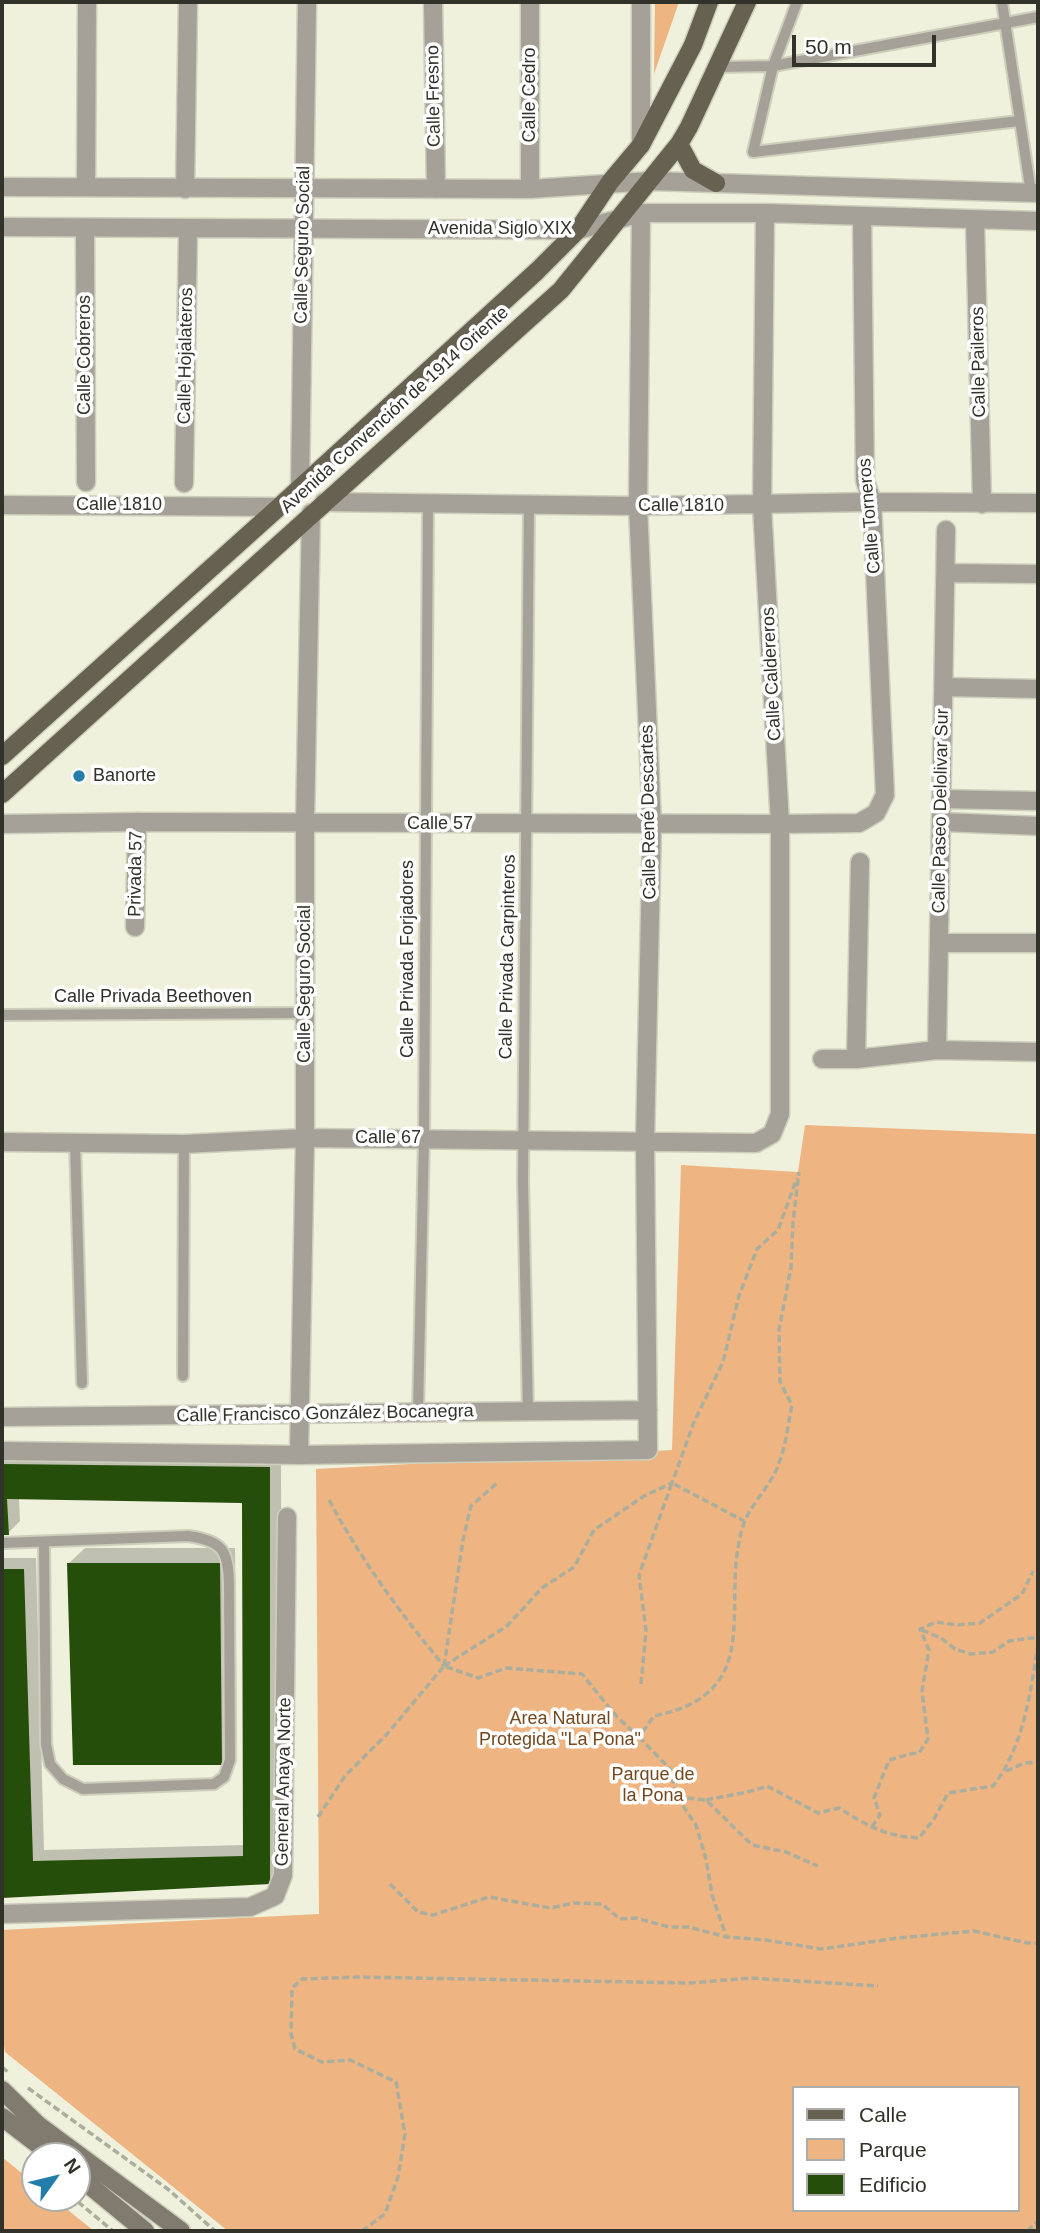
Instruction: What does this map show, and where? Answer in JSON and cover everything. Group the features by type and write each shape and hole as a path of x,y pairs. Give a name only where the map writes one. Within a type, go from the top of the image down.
{"main road":[{"name":"Avenida Convención de 1914 Oriente","path":"2,756 279,508 537,271 578,230 610,183 641,145 693,45 709,2"},
{"name":"Avenida Convención de 1914 Oriente","path":"2,794 561,290 651,181 689,127 747,2"},
{"path":"678,144 693,170 716,183"},
{"path":"7,2082 38,2125"},
{"path":"2,2106 38,2125 181,2231"},
{"path":"2,2118 34,2142"},
{"path":"91,2187 145,2231"}],"street":[{"path":"86,187 87,2"},
{"path":"185,189 188,2"},
{"name":"Calle Seguro Social","path":"300,488 307,2"},
{"name":"Calle Fresno","path":"433,2 436,189"},
{"name":"Calle Cedro","path":"530,2 530,189"},
{"path":"641,2 641,145"},
{"path":"2,187 530,189 651,181 1035,193"},
{"name":"Avenida Siglo XIX","path":"2,227 578,230 641,213 1038,222"},
{"name":"Calle René Descartes","path":"299,1455 648,1450 645,1141 652,824 638,506 641,213"},
{"name":"Calle Caldereros","path":"765,214 762,506 780,824 780,1114 772,1134"},
{"name":"Calle Torneros","path":"862,216 865,480 872,502 885,795 876,813"},
{"name":"Calle Paileros","path":"975,221 982,503"},
{"name":"Calle Cobreros","path":"85,228 86,482"},
{"name":"Calle Hojalateros","path":"184,483 188,230"},
{"name":"Calle 1810","path":"318,508 529,503 638,506 762,506 872,502 1038,503"},
{"name":"Calle 1810","path":"2,505 279,508"},
{"name":"Calle Seguro Social","path":"299,1455 305,1138 305,823 318,508"},
{"name":"Calle Paseo Delolivar Sur","path":"937,1050 946,530"},
{"path":"947,573 1038,574"},
{"path":"944,687 1038,689"},
{"path":"942,799 1038,801"},
{"name":"Calle 57","path":"2,824 780,824 859,823 876,813"},
{"name":"Privada 57","path":"135,927 137,822"},
{"path":"942,822 1038,826"},
{"path":"856,1059 860,862"},
{"path":"939,943 1038,943"},
{"path":"822,1059 856,1059 937,1050 1038,1052"},
{"name":"Calle 67","path":"2,1142 184,1144 305,1138 424,1138 757,1143 772,1134"},
{"name":"Calle Francisco González Bocanegra","path":"2,1417 648,1410"},
{"path":"2,1451 299,1455"},
{"name":"General Anaya Norte","path":"2,1914 250,1907 275,1896 283,1875 287,1517"}],"lane":[{"path":"797,2 773,66 753,152 1019,121"},
{"path":"1002,2 1026,164 1035,193"},
{"path":"717,67 773,66 1038,17"},
{"path":"1026,164 1038,162"},
{"name":"Calle Privada Carpinteros","path":"528,1412 524,1139 529,503"},
{"name":"Calle Privada Forjadores","path":"418,1413 424,1138 428,505"},
{"name":"Calle Privada Beethoven","path":"2,1015 305,1013"},
{"path":"75,1142 82,1383"},
{"path":"183,1376 184,1144"},
{"path":"2,1543 188,1536 207,1539 221,1548 228,1560 229,1584 230,1760 224,1777 214,1784 83,1789 63,1779 50,1764 46,1744 44,1543"}],"path":[{"path":"639,1737 654,1716 679,1711 688,1705 714,1686 729,1665 744,1521 766,1489 779,1463 792,1405 779,1382 779,1330 791,1267 799,1172 778,1230 757,1249 739,1296 723,1362 694,1422 639,1575 646,1631 640,1684"},
{"path":"444,1666 463,1540 471,1506 496,1483"},
{"path":"318,1816 345,1776 388,1733 444,1666 507,1626 542,1588 573,1567 594,1530 644,1496 672,1483"},
{"path":"672,1483 744,1521"},
{"path":"329,1500 354,1544 401,1614 444,1666 478,1678 506,1668 582,1674 617,1717 670,1769 677,1797 696,1825 706,1859 712,1895 726,1937"},
{"path":"920,1629 936,1622 957,1625 980,1623 1022,1594 1033,1571"},
{"path":"920,1629 941,1638 955,1649 971,1654 993,1653 1009,1641 1038,1637"},
{"path":"872,1828 880,1815 874,1798 889,1760 919,1753 928,1739 922,1691 929,1650 920,1629"},
{"path":"677,1797 706,1800 734,1793 749,1793 767,1786 818,1813 839,1808 893,1837 919,1838 934,1819 948,1793 993,1786 1004,1772 1027,1713 1038,1645"},
{"path":"1004,1772 1025,1763 1038,1762"},
{"path":"706,1800 752,1845 786,1852 818,1866"},
{"path":"390,1884 418,1912 433,1914 489,1897 550,1908 574,1903 602,1904 620,1919 636,1918 669,1927 689,1927 726,1937 766,1940 821,1950 898,1938 974,1931 1027,1944 1038,1943"},
{"path":"362,2231 385,2214 398,2177 405,2134 396,2082 350,2060 322,2062 295,2049 292,2034 292,1988 302,1979 359,1977 691,1983 750,1978 878,1986"},
{"path":"2,2067 7,2082"},
{"path":"22,2083 169,2190 215,2231"},
{"path":"90,2212 113,2231"},
{"path":"1027,2231 1038,2221"}],"green space":[{"path":"655,2 679,2 654,74"},
{"name":"Parque de la Pona","path":"805,1125 1038,1134 1038,2231 228,2231 5,2052 2,2033 2,1930 319,1914 316,1469 672,1450 681,1165 798,1172"},
{"path":"2,2157 21,2173 21,2212 70,2212 94,2231 2,2231"}],"building":[{"path":"2,1464 270,1467 270,1884 2,1898 2,1569 24,1569 33,1861 243,1856 242,1503 7,1499 9,1535 2,1535"},
{"path":"67,1563 220,1563 222,1765 73,1765"}],"place":[{"name":"Banorte","path":"79,776"}],"park label":[{"name":"Area Natural Protegida \"La Pona\"","path":"560,1729"}]}
